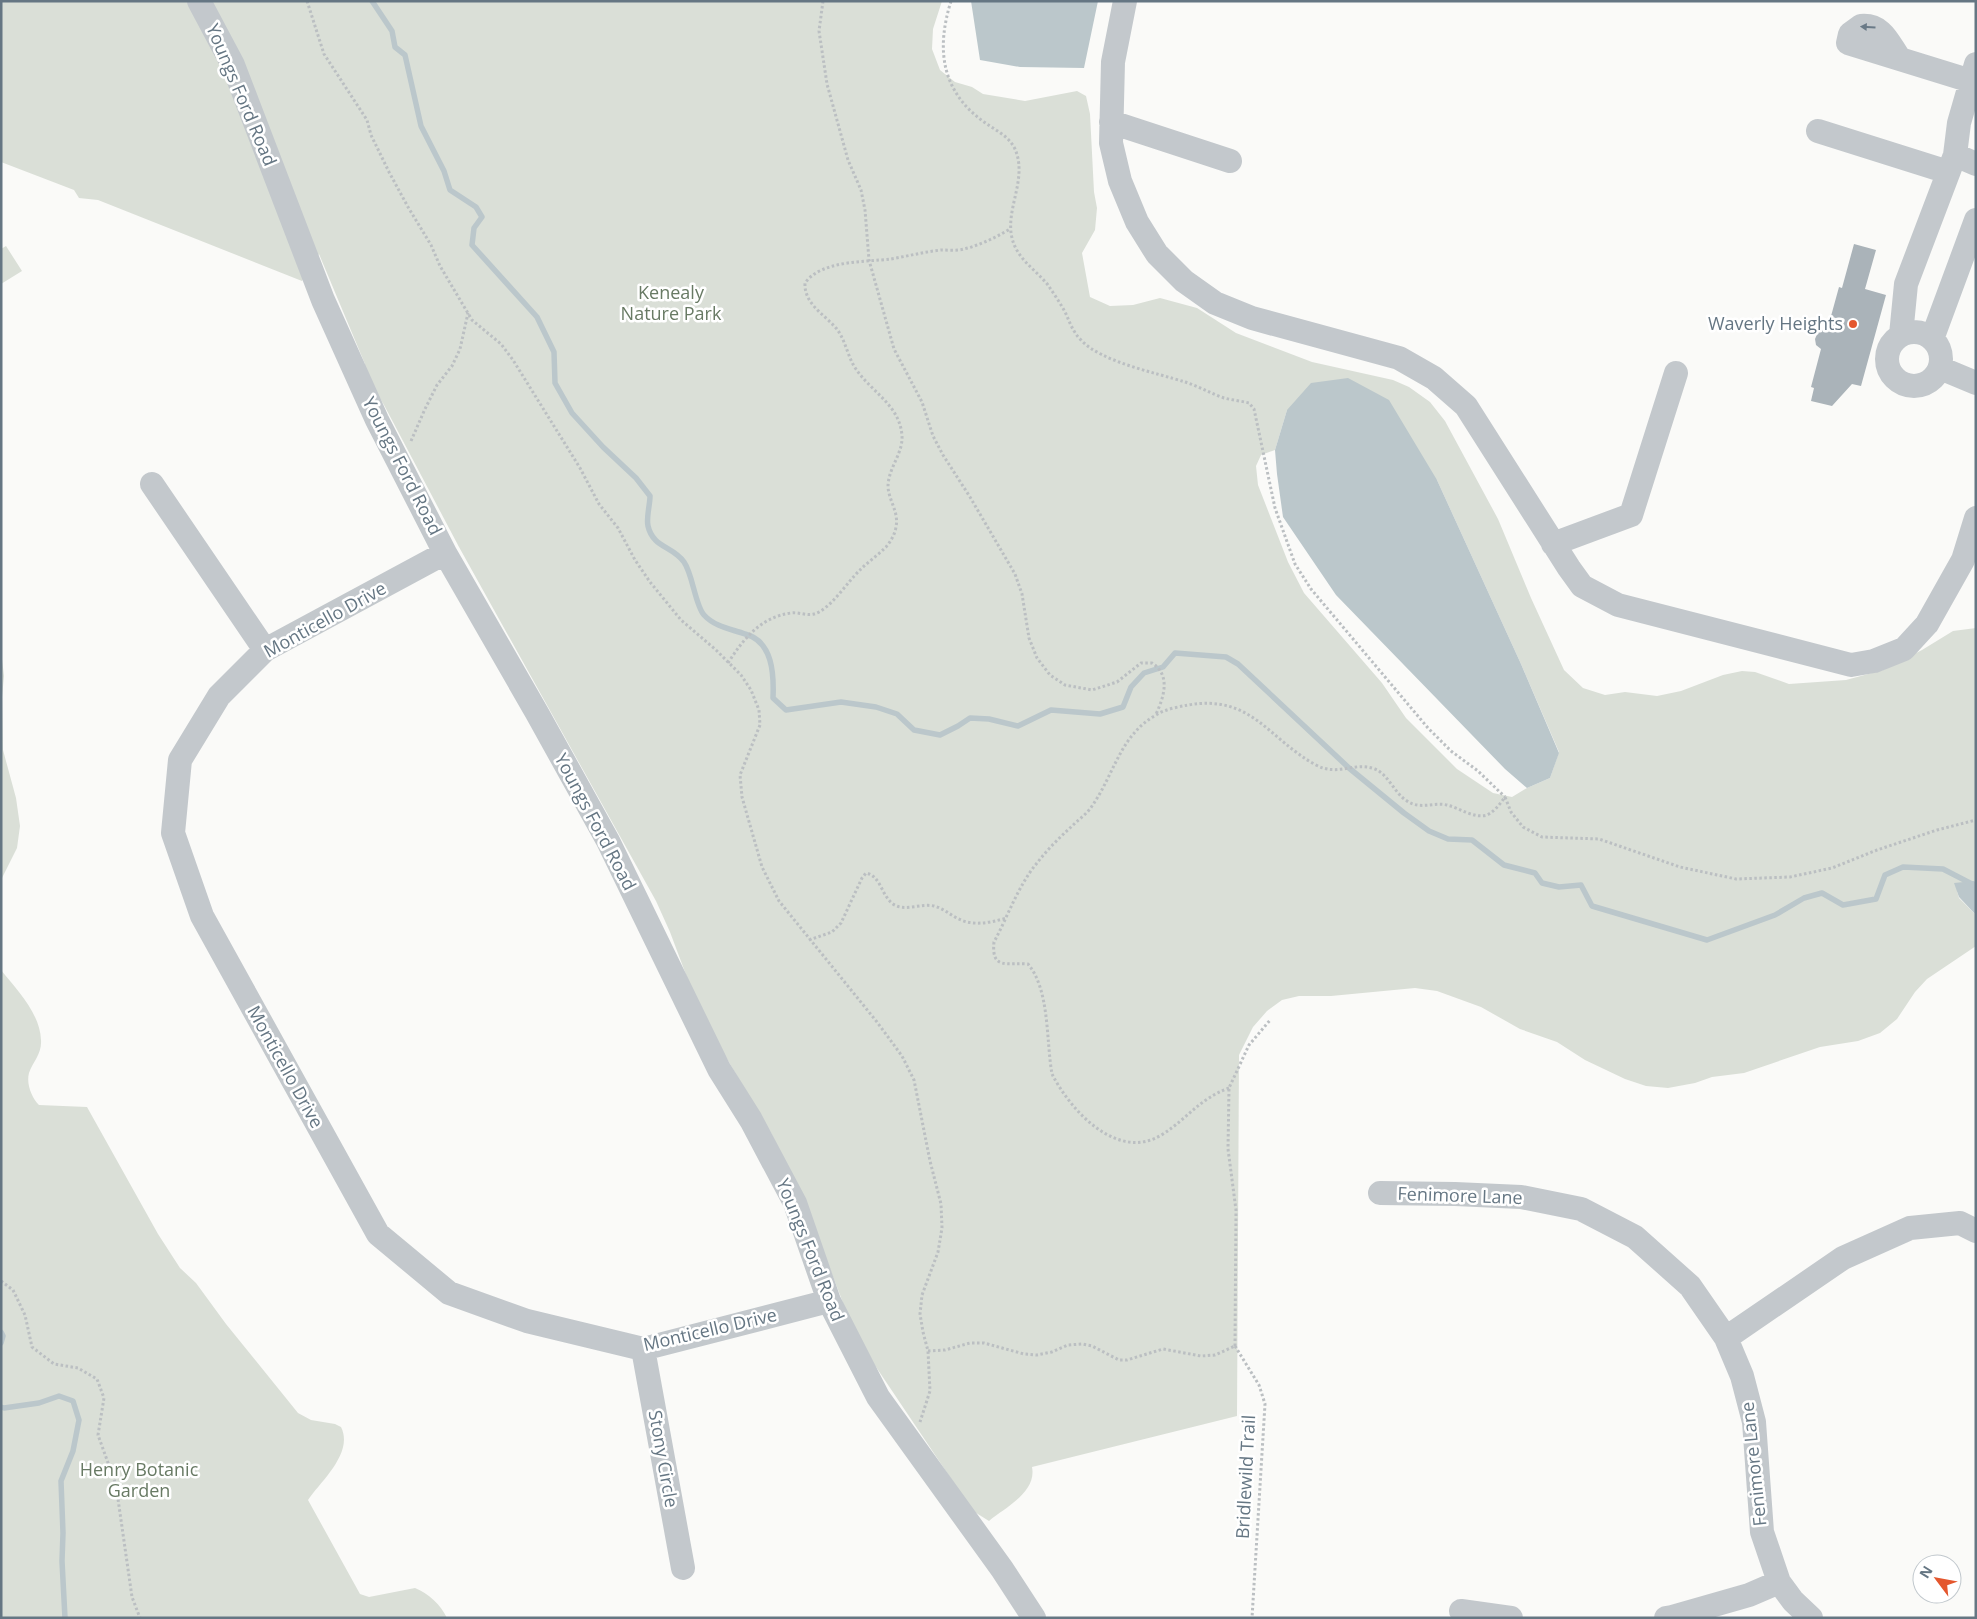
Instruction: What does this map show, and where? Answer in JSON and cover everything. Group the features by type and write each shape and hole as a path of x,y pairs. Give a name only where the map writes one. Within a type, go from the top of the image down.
{"street":[{"name":"Youngs Ford Road","path":"199,1 233,65 323,300 377,420 445,553 608,841 719,1069 751,1120 795,1203 829,1301 878,1397 1002,1569 1034,1618"},
{"path":"1125,1 1114,62 1111,143 1120,181 1137,222 1156,254 1184,281 1216,302 1252,318 1399,358 1434,378 1466,406 1553,544 1582,586 1618,605 1851,665 1874,661 1904,649 1927,624 1963,560 1976,518"},
{"path":"1900,59 1973,73 1959,123 1956,169 1906,284 1901,335"},
{"path":"1111,122 1230,161"},
{"path":"1818,131 1956,169"},
{"path":"1932,339 1976,220"},
{"path":"1917,332 1932,339 1940,352 1940,368 1930,381 1921,386 1905,386 1896,380 1889,372 1886,356 1890,346 1901,335 1917,332"},
{"path":"1940,368 1976,383"},
{"path":"1553,544 1631,515 1676,373"},
{"path":"152,484 265,650"},
{"name":"Monticello Drive","path":"445,553 265,650 219,696 180,760 172,832 202,916 378,1234 449,1293 527,1321 643,1350 829,1301"},
{"name":"Fenimore Lane","path":"1380,1193 1521,1197 1581,1209 1635,1237 1690,1286 1726,1338 1742,1376 1754,1422 1762,1532 1779,1582 1793,1601 1811,1618"},
{"path":"1726,1338 1844,1258 1910,1228 1960,1223 1976,1231"},
{"name":"Stony Circle","path":"643,1350 683,1568"},
{"path":"1666,1618 1749,1595 1779,1582"},
{"path":"1461,1611 1511,1618"}],"path":[{"path":"307,1 324,54 367,120 371,135 408,207 472,320 501,344 513,360 571,452 599,504 618,528 635,560 665,601 681,620 741,675 751,690 758,710 760,725 740,775 742,797 762,867 779,901 902,1056 914,1080 930,1162 941,1204 942,1228 938,1252 922,1295 922,1323 928,1351 930,1392 911,1443"},
{"path":"823,1 819,31 827,84 848,160 861,190 865,210 869,260 894,349 922,402 934,436 943,455 1015,574 1022,594 1029,638 1038,658 1050,674 1065,685 1092,690 1117,682 1141,662 1152,663 1160,671 1164,679 1165,690 1156,714"},
{"path":"950,1 944,27 943,46 944,64 950,84 959,100 970,112 1011,142 1019,163 1018,187 1010,229 1017,253 1046,283 1058,299 1072,328 1081,341 1106,356 1142,371 1185,382 1225,398 1249,403 1254,409 1275,508 1295,564 1311,589 1428,728 1451,751 1478,771 1505,797 1510,812 1523,828 1542,837 1599,839 1680,867 1736,878 1790,878 1832,868 1886,847 1937,830 1976,820"},
{"path":"728,662 745,638 763,622 793,613 815,614 825,607 843,590 859,570 886,547 892,538 896,526 897,514 888,486 891,472 902,447 902,434 898,420 892,407 863,378 851,361 843,339 814,306 805,290 805,283 809,277 819,271 869,260 891,259 942,250 962,250 997,237 1010,229"},
{"path":"396,454 414,438 424,409 452,366 460,349 468,313"},
{"path":"1229,1088 1213,1094 1155,1138 1133,1142 1120,1141 1104,1134 1077,1110 1056,1083 1052,1074 1041,993 1032,970 1028,964 1004,964 999,963 995,959 994,942 1023,884 1035,865 1069,828 1090,809 1103,791 1115,762 1129,738 1156,714 1198,704 1213,703 1233,706 1255,718 1289,747 1317,766 1331,771 1365,766 1377,770 1406,801 1417,806 1446,804 1474,815 1485,816 1495,810 1505,797"},
{"path":"809,940 832,932 841,924 866,873 875,877 886,896 893,904 902,908 927,905 937,906 964,922 989,923 1007,918"},
{"path":"928,1351 945,1350 970,1343 984,1343 1024,1354 1037,1355 1052,1352 1068,1345 1082,1344 1092,1346 1119,1360 1127,1360 1163,1349 1201,1356 1215,1356 1235,1346 1236,1210 1228,1149 1229,1088 1249,1045 1271,1019"},
{"path":"1,1281 14,1290 25,1315 32,1347 54,1364 78,1368 97,1379 104,1398 98,1435 116,1485 132,1597 140,1618"},
{"name":"Bridlewild Trail","path":"1235,1346 1259,1385 1265,1404 1252,1618"}],"green space":[{"name":"Kenealy Nature Park","path":"1,1 942,1 933,29 932,49 940,70 955,82 972,87 983,94 1025,101 1077,91 1086,96 1090,114 1094,192 1097,208 1095,230 1082,253 1090,297 1110,306 1133,305 1160,298 1197,308 1236,333 1312,362 1393,380 1409,387 1430,402 1445,421 1498,519 1564,670 1583,688 1605,695 1625,692 1657,696 1681,691 1723,675 1742,671 1755,672 1789,684 1846,680 1883,670 1922,650 1953,631 1976,628 1976,882 1974,881 1957,891 1959,898 1976,915 1976,946 1927,979 1915,992 1897,1019 1880,1033 1858,1041 1820,1047 1744,1073 1712,1077 1695,1083 1668,1088 1646,1086 1625,1079 1585,1060 1557,1042 1520,1029 1481,1007 1437,991 1415,988 1331,996 1299,996 1282,1000 1267,1011 1253,1027 1239,1055 1237,1416 1032,1467 1030,1484 1025,1491 1019,1498 989,1521 973,1511 874,1364 845,1308 806,1206 771,1133 714,1037 691,988 656,901 459,547 384,405 365,373 365,364 319,254 302,281 98,200 79,198 74,190 1,162","holes":["1287,410 1437,480 1559,752 1550,778 1512,797 1493,793 1457,769 1406,718 1382,683 1304,593 1288,562 1258,485 1256,466 1261,455 1275,450"]},
{"path":"6,246 22,271 1,284 1,249"},
{"path":"1,651 4,676 2,697 3,750 16,798 20,826 17,848 1,880"},
{"name":"Henry Botanic Garden","path":"1,970 27,1002 40,1030 40,1049 28,1077 30,1090 36,1102 39,1105 87,1107 158,1234 180,1268 196,1283 226,1324 298,1413 311,1420 335,1424 341,1427 344,1437 340,1457 308,1500 360,1594 369,1597 415,1588 434,1600 447,1618 1,1618"}],"shaded area":[{"path":"971,1 1098,1 1084,68 1020,67 980,60"},
{"path":"1348,378 1389,400 1437,480 1521,664 1559,753 1550,778 1527,788 1505,769 1336,595 1283,517 1275,450 1287,410 1311,383"},
{"path":"1976,882 1976,915 1959,897 1954,883"}],"building":[{"name":"Waverly Heights","path":"1854,244 1876,250 1865,289 1886,295 1861,386 1852,384 1832,406 1811,401 1814,388 1811,387 1821,349 1816,345 1815,339 1818,332 1828,327 1839,287 1842,288"}],"waterway":[{"path":"372,1 392,31 395,47 405,55 421,126 444,171 450,190 476,207 482,217 474,228 472,245 537,317 554,352 555,383 572,413 603,447 636,478 650,496 648,526 651,533 654,539 680,557 684,562 690,574 698,604 704,615 718,625 754,638 766,651 772,669 773,698 786,710 841,702 876,707 897,714 914,730 940,735 970,718 989,719 1018,726 1051,710 1100,714 1123,707 1131,687 1144,673 1163,667 1175,653 1226,657 1238,664 1349,768 1429,831 1448,839 1472,840 1504,865 1535,873 1542,883 1559,887 1581,885 1592,906 1707,940 1775,915 1804,898 1822,893 1843,905 1876,899 1885,875 1903,867 1943,869 1976,886"},
{"path":"1,1332 3,1336 1,1343"},
{"path":"1,1407 39,1403 59,1396 73,1401 79,1420 73,1451 61,1481 65,1618"}],"place":[{"name":"Waverly Heights","path":"1853,324"}]}
